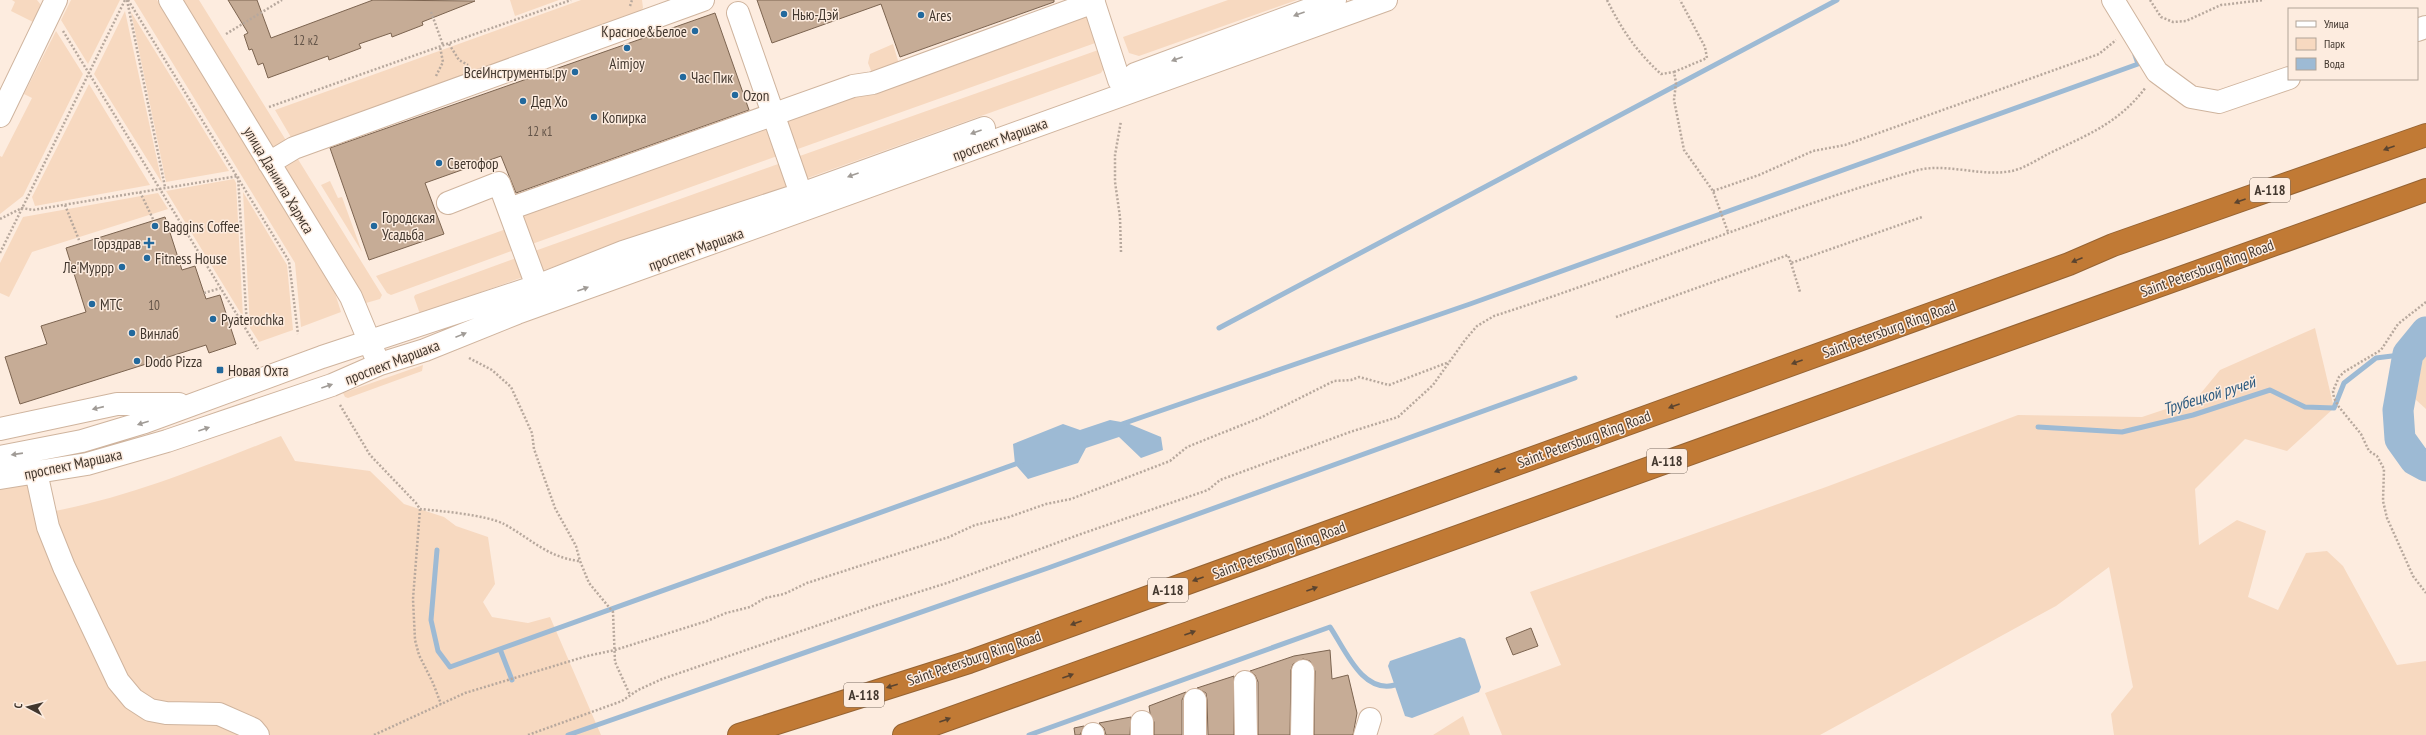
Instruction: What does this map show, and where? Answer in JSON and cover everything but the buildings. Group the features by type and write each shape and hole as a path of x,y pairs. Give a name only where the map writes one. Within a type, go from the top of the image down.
{"highway":[{"name":"Saint Petersburg Ring Road","path":"739,735 969,662 2069,264 2113,246 2426,135"},
{"name":"Saint Petersburg Ring Road","path":"904,735 2426,190"}],"street":[{"name":"улица Даниила Хармса","path":"170,0 351,297 380,364"},
{"path":"269,163 294,148 654,8 703,0"},
{"name":"проспект Маршака","path":"0,457 82,441 145,422 322,357 370,343 537,286 623,252 801,194 1119,80 1335,0"},
{"name":"проспект Маршака","path":"0,478 87,464 167,441 332,385 380,364 425,350 517,313 1386,0"},
{"path":"2113,0 2157,72 2190,97 2219,102 2288,78"},
{"path":"509,209 853,86 873,82 1053,8 1093,1 1119,80"},
{"path":"0,116 54,6"},
{"path":"738,13 801,194"},
{"path":"448,203 499,183 537,286"},
{"path":"0,428 117,404 192,404"},
{"path":"36,472 48,527 64,567 118,681 133,699 150,710 166,713 219,714 254,729 258,735"},
{"path":"1302,735 1303,671"},
{"path":"1245,682 1246,735"},
{"path":"1195,700 1195,735"}],"path":[{"path":"0,252 127,0"},
{"path":"127,0 290,261 298,334"},
{"path":"127,0 165,187"},
{"path":"226,34 282,0"},
{"path":"269,108 571,0"},
{"path":"1607,0 1628,39 1661,74 1674,72 1707,58 1704,47 1680,0"},
{"path":"2150,0 2160,17 2173,22 2186,21 2221,5 2264,0"},
{"path":"54,6 89,73 158,188 247,328 258,349"},
{"path":"431,12 442,46 443,62 433,80"},
{"path":"1713,191 1759,175 1813,151 1845,145 2099,54 2130,28"},
{"path":"449,44 459,60 470,66"},
{"path":"1674,72 1676,83 1674,100 1684,150 1713,191 1728,232"},
{"path":"528,735 622,701 662,679 874,606 947,583 1029,552 1208,490 1220,480 1350,432 1398,418 1433,386 1477,326 1494,316 1629,271 1728,232 1918,170 1934,166 1989,172 2012,171 2110,123 2129,108 2157,72"},
{"path":"1121,121 1115,155 1115,182 1120,217 1121,252"},
{"path":"0,219 22,208 33,210 158,188 238,176"},
{"path":"238,176 247,328"},
{"path":"140,192 153,218"},
{"path":"65,205 79,240"},
{"path":"1791,263 1922,216"},
{"path":"1616,316 1788,255 1800,292"},
{"path":"204,293 222,288"},
{"path":"2426,302 2398,324 2381,350 2344,372 2339,377 2333,391 2338,407 2361,434 2369,451 2377,456 2384,469 2383,501 2387,518 2413,576 2426,593"},
{"path":"470,358 492,370 511,387 532,433 534,449 555,508 576,546 589,583 609,605 612,612 615,662 630,696"},
{"path":"374,735 465,693 587,656 615,650 750,607 765,598 784,594 807,583 949,537 975,525 1009,517 1046,504 1071,499 1170,461 1187,447 1262,417 1319,387 1334,381 1351,380 1359,377 1390,385 1450,362"},
{"path":"340,405 370,456 416,503 420,509 415,563 415,640 441,704"},
{"path":"420,509 503,523 538,547 554,555 580,561"}],"green space":[{"path":"12,0 37,0 41,5 33,22 11,11 15,2"},
{"path":"71,0 120,0 88,64 61,20"},
{"path":"134,0 157,0 335,293 341,312 301,327 295,263"},
{"path":"180,0 199,0 287,142 279,147 271,148"},
{"path":"510,0 559,0 515,16"},
{"path":"581,0 642,0 643,8 637,15 292,139 275,110"},
{"path":"1228,0 1297,0 1139,56 1129,53 1123,37"},
{"path":"125,11 162,183 94,74"},
{"path":"131,12 229,171 166,182"},
{"path":"1086,13 1098,42 795,150 786,121"},
{"path":"56,31 83,74 23,196 0,214 0,156 2,157 32,98 24,94"},
{"path":"893,44 899,64 872,73 868,63 870,54"},
{"path":"1101,49 1106,65 1101,73 805,179 797,157"},
{"path":"89,84 150,185 35,206 32,197"},
{"path":"765,124 780,155 532,244 521,214"},
{"path":"296,156 382,295 380,299 366,303 284,168 288,161"},
{"path":"781,163 790,187 538,272 532,252"},
{"path":"234,179 236,183 243,317 166,191"},
{"path":"330,181 338,198 342,197 362,252 321,185"},
{"path":"243,192 287,265 293,330 259,342 250,328"},
{"path":"158,193 168,209 32,252 9,297 0,293 0,263 23,217"},
{"path":"509,228 517,249 391,295 387,293 376,276"},
{"path":"519,257 526,276 420,314 414,297 415,295"},
{"path":"2315,328 2334,408 2287,451 2245,439 2195,489 2199,545 2237,520 2266,531 2248,597 2278,610 2306,553 2327,551 2343,566 2397,665 2426,661 2426,735 2114,735 2111,714 2133,687 2109,567 2056,606 1820,735 1502,735 1485,693 1561,665 1530,592 1826,487 2018,415 2142,417 2196,399 2220,370"},
{"path":"2426,354 2426,409 2415,399 2423,358"},
{"path":"423,365 422,371 348,398 345,397 343,393"},
{"path":"281,436 295,461 370,471 404,504 444,517 456,526 488,537 495,584 483,602 492,617 528,623 550,617 601,735 268,735 160,704 143,696 125,678 60,535 55,511 113,497 170,479"},
{"path":"28,482 112,688 216,722 245,735 0,735 0,487"},
{"path":"1463,716 1470,735 1433,735"}],"water":[{"path":"1110,420 1127,423 1161,437 1163,450 1141,458 1119,437 1086,448 1078,463 1028,479 1015,464 1013,444 1063,424 1080,430"},
{"path":"1460,637 1465,639 1481,687 1479,692 1412,718 1405,716 1388,666 1390,661"}],"waterway":[{"path":"1219,328 1837,0"},
{"path":"1122,424 1470,304 2138,64 2135,55"},
{"path":"2426,332 2408,354 2398,410 2400,439 2415,460 2426,466"},
{"name":"Трубецкой ручей","path":"2038,427 2122,432 2193,415 2270,390 2305,407 2334,408 2344,383 2376,358 2408,354"},
{"path":"568,735 1048,568 1575,378"},
{"path":"437,550 431,620 438,651 450,667 1021,462"},
{"path":"1029,735 1330,627 1348,657 1364,676 1373,683 1383,686 1395,685"},
{"path":"500,649 512,680"}],"place":[{"name":"Нью-Дэй","path":"784,14"},
{"name":"Ares","path":"921,15"},
{"name":"Красное&Белое","path":"695,31"},
{"name":"Aimjoy","path":"627,48"},
{"name":"ВсеИнструменты.ру","path":"575,72"},
{"name":"Час Пик","path":"683,77"},
{"name":"Ozon","path":"735,95"},
{"name":"Дед Хо","path":"523,101"},
{"name":"Копирка","path":"594,117"},
{"name":"Светофор","path":"439,163"},
{"name":"Baggins Coffee","path":"155,226"},
{"name":"Городская Усадьба","path":"374,226"},
{"name":"Горздрав","path":"149,243"},
{"name":"Fitness House","path":"147,258"},
{"name":"Ле'Муррр","path":"122,267"},
{"name":"МТС","path":"92,304"},
{"name":"Pyaterochka","path":"213,319"},
{"name":"Винлаб","path":"132,333"},
{"name":"Dodo Pizza","path":"137,361"},
{"name":"Новая Охта","path":"220,370"}]}
